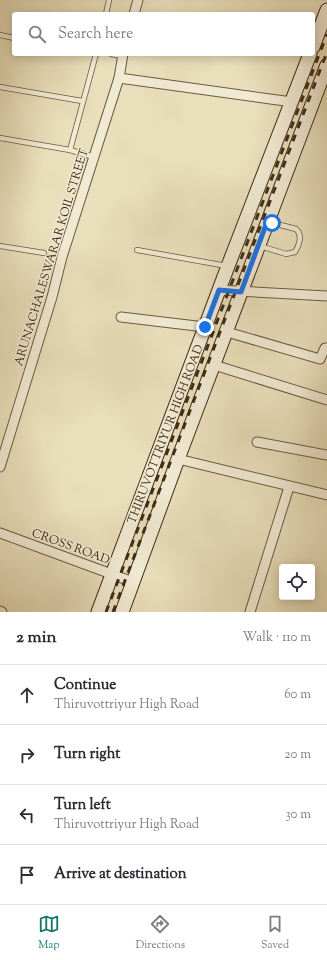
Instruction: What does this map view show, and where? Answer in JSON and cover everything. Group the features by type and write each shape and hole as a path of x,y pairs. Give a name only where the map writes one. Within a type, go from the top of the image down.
{"main road":[{"path":"315,42 327,10"},
{"name":"THIRUVOTTRIYUR HIGH ROAD","path":"98,612 228,266 309,56"},
{"name":"THIRUVOTTRIYUR HIGH ROAD","path":"122,612 178,459 327,65"}],"street":[{"path":"135,12 138,0"},
{"name":"ARUNACHALESWARAR KOIL STREET","path":"0,467 52,297 62,257 119,78 123,56"},
{"path":"119,78 292,102"},
{"path":"219,290 327,296"},
{"path":"121,317 205,327"},
{"path":"227,332 320,358 325,348 327,348"},
{"path":"214,365 327,400"},
{"path":"256,442 327,455"},
{"path":"178,459 327,495"},
{"path":"250,612 289,487"},
{"name":"CROSS ROAD","path":"0,533 133,582"}],"lane":[{"path":"106,12 109,0"},
{"path":"0,36 12,38"},
{"path":"70,150 82,100 95,56"},
{"path":"0,87 82,100"},
{"path":"0,138 70,150 94,157"},
{"path":"258,246 286,254 295,252 298,248 300,237 299,232 296,229 267,222"},
{"path":"0,246 44,253"},
{"path":"137,250 228,266"}],"railway":[{"path":"106,612 327,34"},
{"path":"113,612 327,52"}],"route":[{"path":"205,327 219,290 241,292 267,222 272,223"}]}
